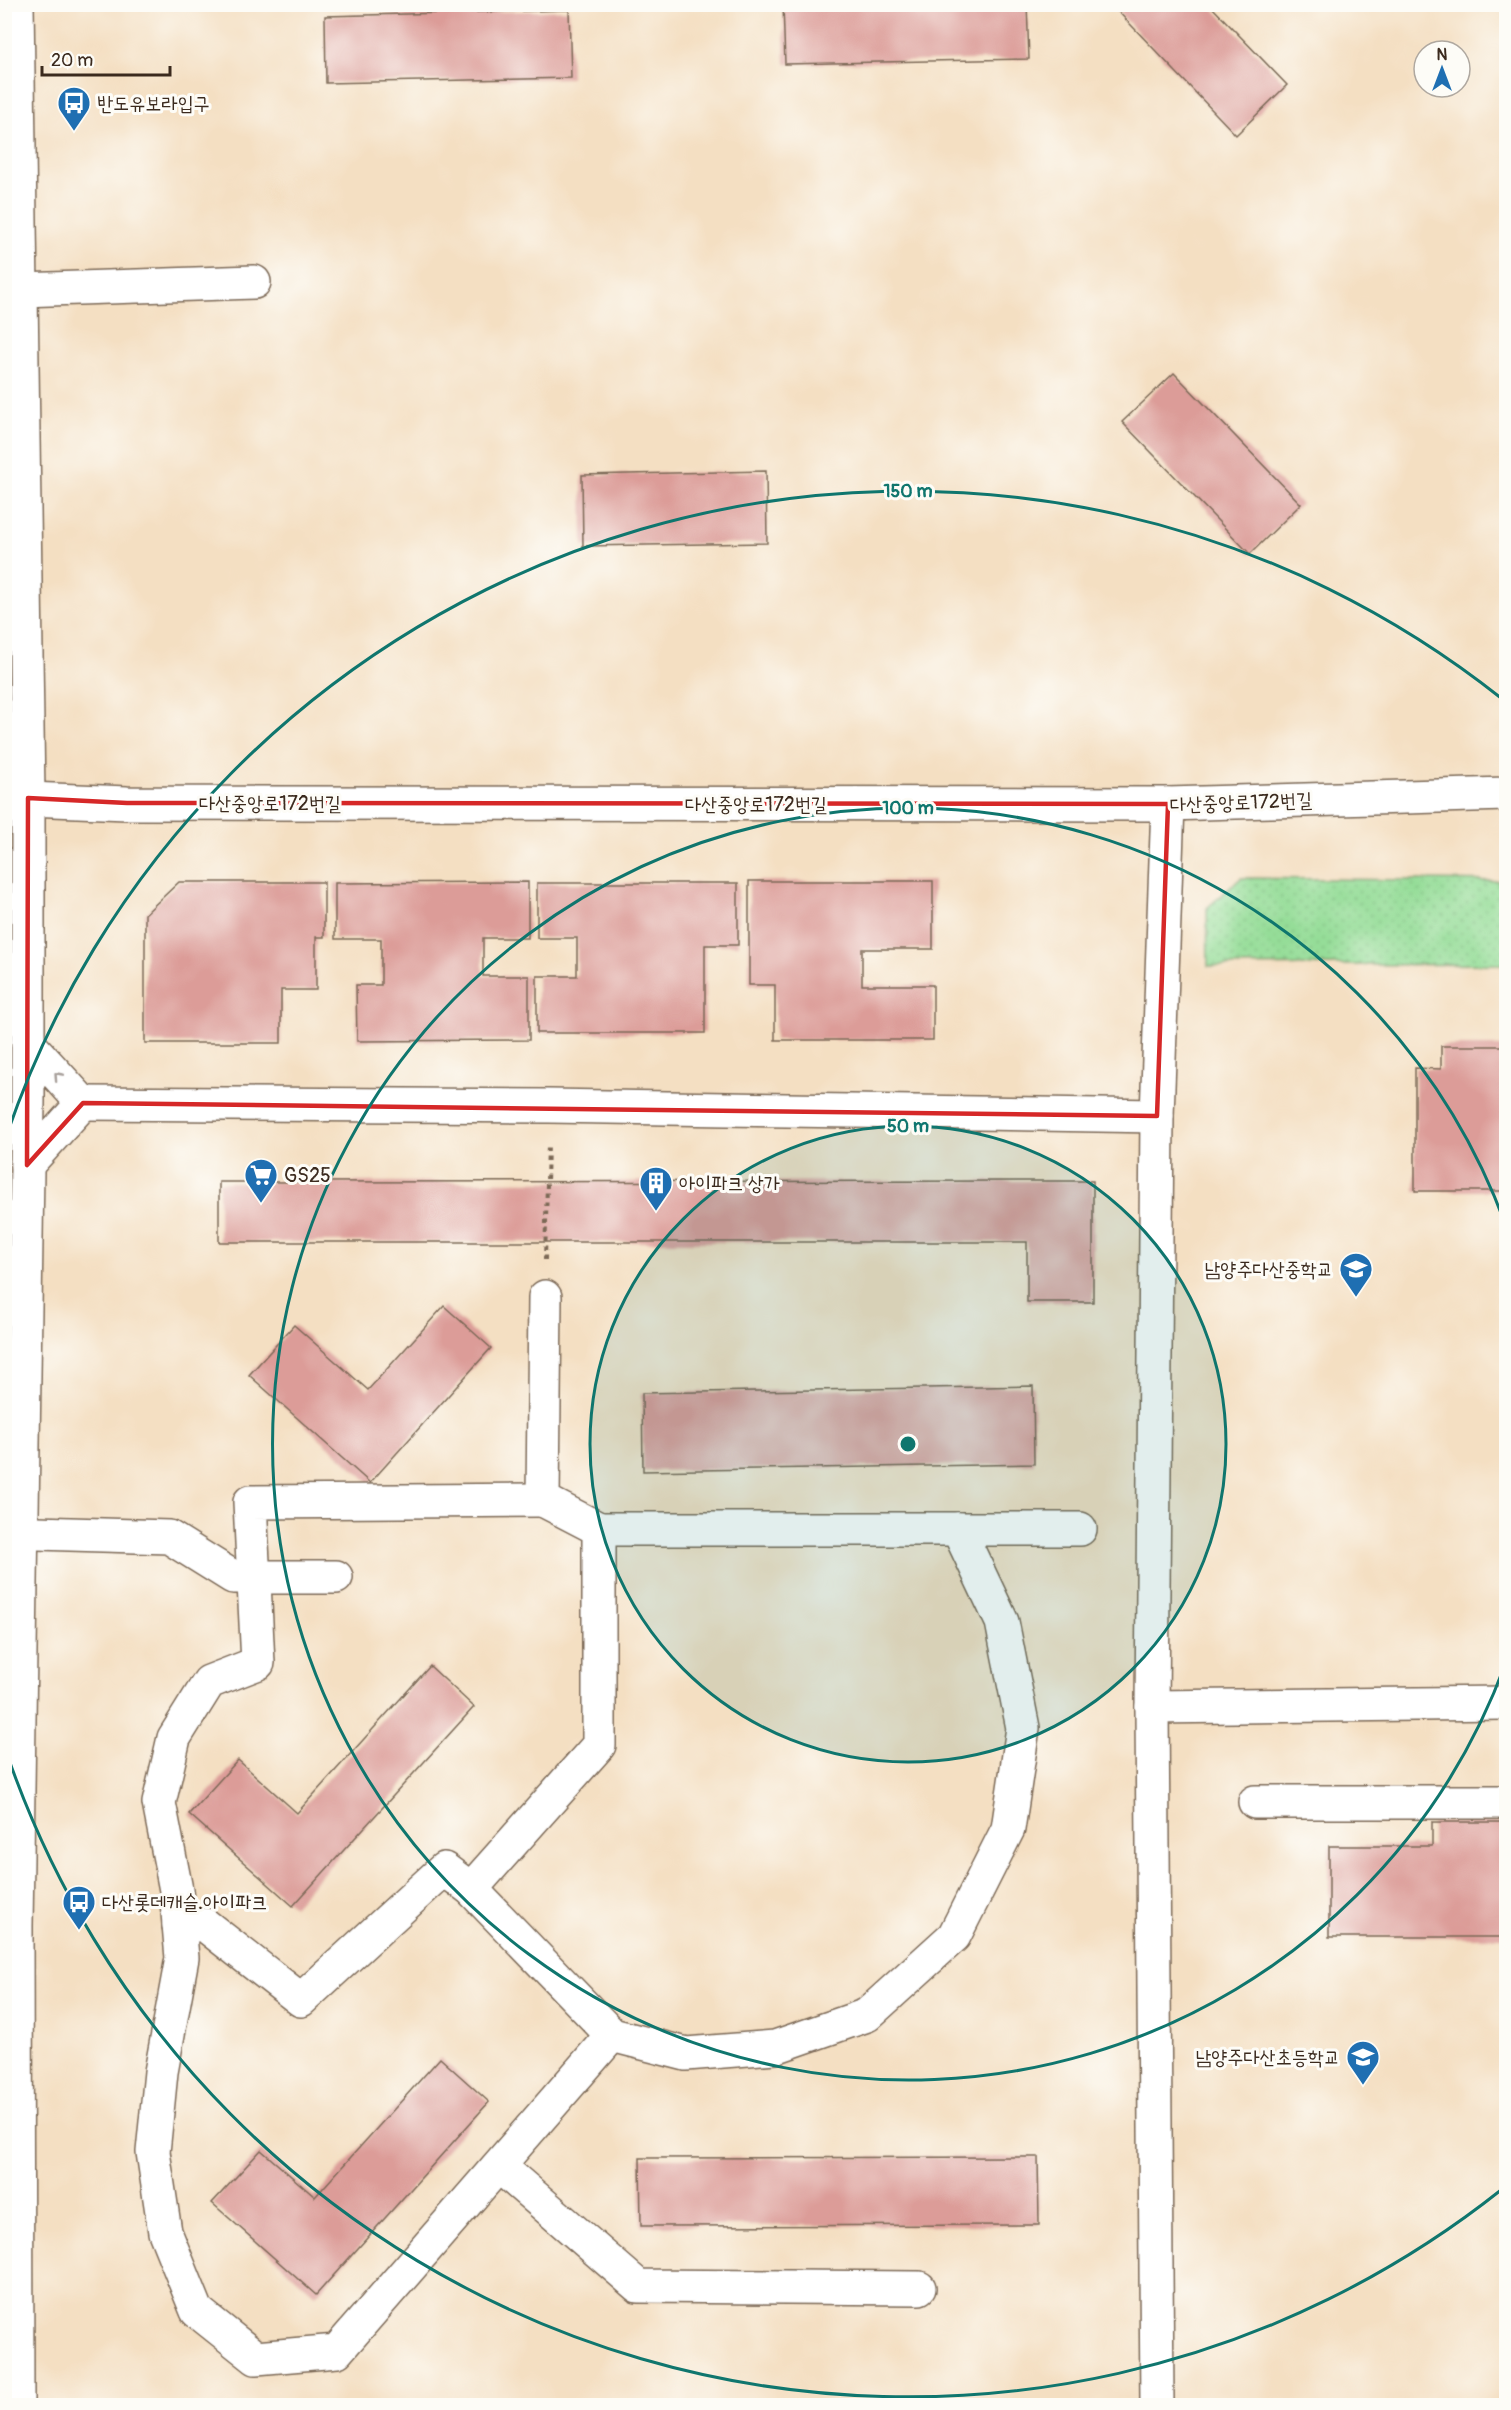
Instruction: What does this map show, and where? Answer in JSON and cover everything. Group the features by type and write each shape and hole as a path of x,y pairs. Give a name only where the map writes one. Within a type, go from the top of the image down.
{"street":[{"path":"16,2406 13,1533 27,1166 28,1043 16,798 21,290 17,4"},
{"path":"21,290 254,282"},
{"name":"다산중앙로172번길","path":"16,798 127,803 1168,804 1506,794"},
{"path":"1156,2406 1152,1707 1157,1116 1168,804"},
{"path":"28,1043 83,1103 549,1106 1157,1116"},
{"path":"27,1166 83,1103"},
{"path":"543,1500 545,1297"},
{"path":"612,2035 337,2351 256,2358 197,2311 165,2232 153,2152 161,2072 182,1958 176,1890 159,1803 174,1738 209,1682 258,1664 250,1502 543,1500 599,1529 1080,1529"},
{"path":"471,1888 599,1745 599,1529"},
{"path":"179,1925 205,1925 301,2000 444,1869 471,1888 612,2035 686,2054 775,2047 867,2016 954,1936 1008,1828 1023,1728 1002,1622 957,1529"},
{"path":"13,1533 169,1537 233,1577 336,1577"},
{"path":"1152,1707 1506,1703"},
{"path":"1255,1802 1506,1802"},
{"path":"499,2166 638,2286 919,2288"}],"path":[{"path":"545,1297 549,1106"}],"highlighted area":[{"path":"28,798 127,803 1168,804 1157,1116 83,1103 27,1165"}],"green space":[{"path":"1241,878 1506,881 1506,964 1208,966 1207,908"}],"building":[{"path":"783,4 1027,4 1029,59 785,64"},
{"path":"1111,4 1209,4 1287,85 1236,135"},
{"path":"569,10 571,78 326,83 325,16"},
{"path":"1174,373 1301,504 1250,554 1122,422"},
{"path":"766,471 767,543 583,546 582,475"},
{"path":"749,881 933,881 933,949 862,949 862,985 933,985 933,1040 775,1040 775,985 749,985"},
{"path":"179,882 324,882 324,937 316,937 316,990 281,990 281,1043 145,1043 145,914"},
{"path":"528,882 528,938 483,938 483,976 529,976 529,1040 357,1041 356,985 381,985 381,939 335,939 335,883"},
{"path":"537,883 738,883 738,945 705,945 705,1033 537,1033 537,976 577,976 577,938 537,938"},
{"path":"1441,1046 1506,1046 1506,1191 1415,1191 1415,1068 1441,1069"},
{"name":"아이파크 상가","path":"1093,1181 1093,1302 1027,1302 1027,1242 219,1242 219,1182"},
{"path":"444,1306 491,1348 370,1483 249,1375 294,1325 368,1390"},
{"path":"1033,1386 1034,1464 643,1471 642,1393"},
{"path":"430,1666 474,1707 293,1906 189,1814 238,1760 297,1813"},
{"path":"1432,1822 1506,1822 1506,1937 1329,1937 1329,1846 1432,1846"},
{"path":"440,2058 489,2102 316,2295 212,2203 261,2150 315,2197"},
{"path":"1038,2157 1039,2225 641,2226 640,2158"}],"place":[{"name":"반도유보라입구","path":"74,132"},
{"name":"GS25","path":"261,1204"},
{"name":"아이파크 상가","path":"656,1212"},
{"name":"남양주다산중학교","path":"1356,1298"},
{"name":"다산롯데캐슬.아이파크","path":"79,1931"},
{"name":"남양주다산초등학교","path":"1363,2086"}]}
